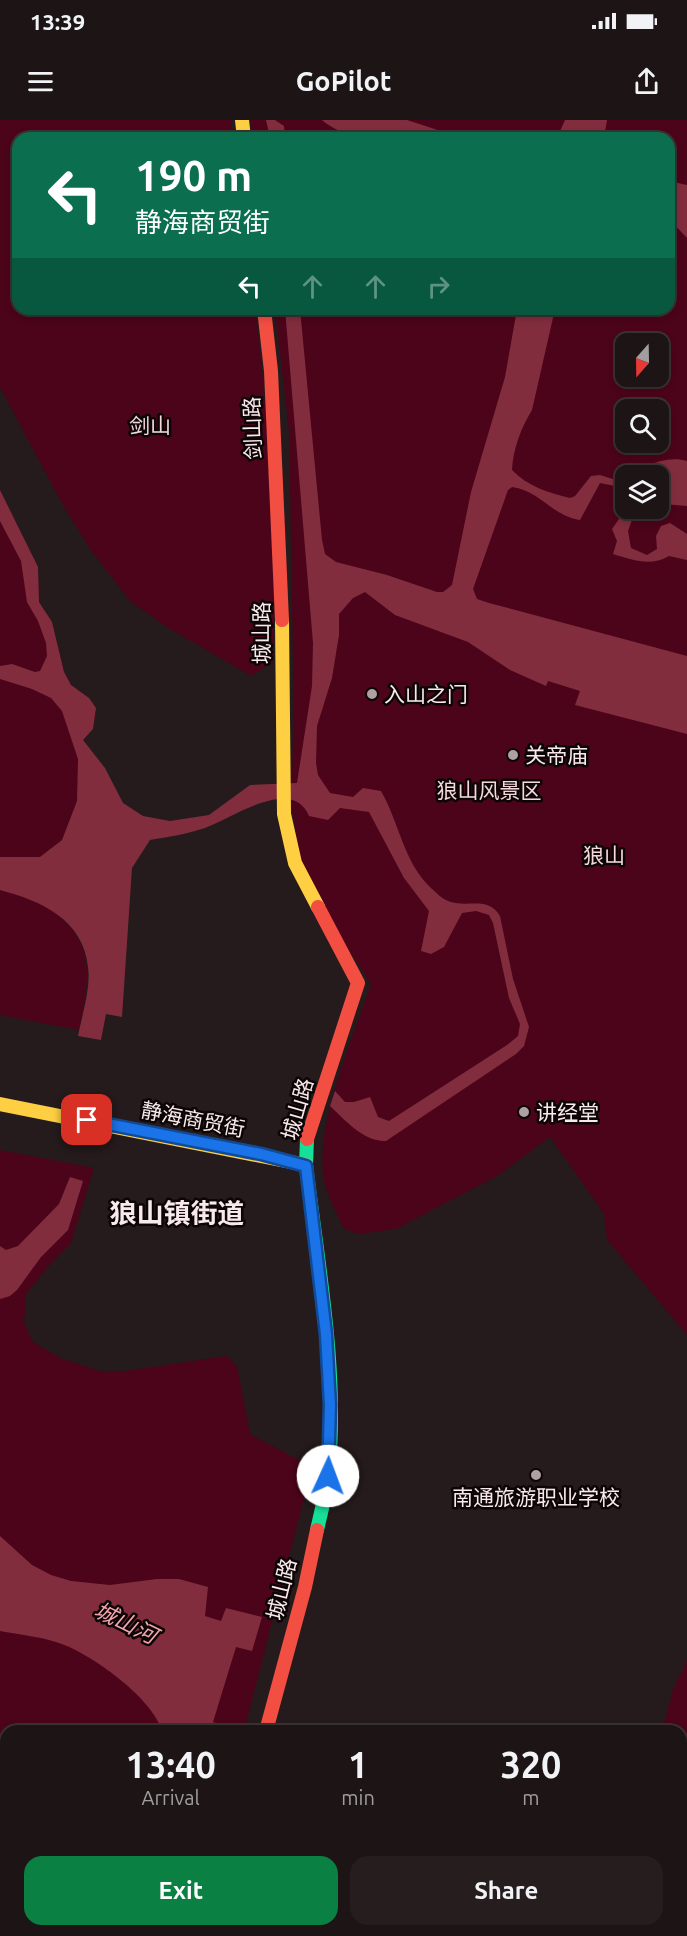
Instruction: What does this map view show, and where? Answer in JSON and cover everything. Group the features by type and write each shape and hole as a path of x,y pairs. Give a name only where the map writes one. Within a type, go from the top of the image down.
{"street":[{"name":"剑山路","path":"265,315 271,371 278,546"},
{"name":"城山路","path":"268,1725 305,1587 328,1476 330,1405 326,1334 306,1166 306,1143 358,983 295,863 284,814 282,597 278,546"},
{"name":"静海商贸街","path":"0,1104 261,1154 306,1166"}],"green space":[{"name":"剑山","path":"0,120 231,120 232,132 12,132 12,315 256,315 271,485 274,574 273,662 251,676 167,627 130,601 90,549 60,500 0,387"},
{"name":"狼山风景区","path":"250,120 687,120 687,1335 607,1240 604,1214 550,1137 497,1176 396,1229 359,1234 343,1228 324,1180 322,1158 330,1108 337,1082 371,984 342,939 300,859 291,803 294,710 289,431 276,315 675,315 675,132 253,132"},
{"path":"0,490 38,567 39,602 52,622 64,672 71,685 89,698 96,708 93,729 83,740 78,759 77,801 62,840 40,857 46,906 63,919 75,933 86,961 86,993 79,1030 0,1015"},
{"path":"0,1150 94,1168 71,1243 26,1294 24,1322 33,1342 60,1358 100,1371 126,1371 226,1356 237,1366 250,1434 312,1467 246,1725 0,1725"},
{"path":"687,1661 687,1725 664,1725 673,1689"}],"water":[{"path":"266,120 275,120 284,126 284,132 269,132"},
{"path":"322,120 407,120 444,132 344,132"},
{"path":"565,120 607,120 605,132 560,132"},
{"path":"675,182 687,185 687,238 675,225"},
{"path":"286,315 301,315 325,554 336,562 443,592 452,585 471,492 505,377 516,315 554,315 532,410 521,431 512,470 539,488 570,498 575,496 591,476 600,475 615,480 615,486 600,483 580,520 561,514 530,493 512,487 508,490 473,589 477,599 489,603 687,656 687,734 575,705 580,691 548,681 546,686 510,670 468,642 395,615 365,592 353,598 339,614 339,635 332,678 317,726 318,775 330,793 353,797 363,788 381,791 414,867 432,889 444,899 454,903 482,904 495,909 500,916 513,979 529,1027 524,1046 516,1054 386,1141 363,1134 330,1106 335,1091 345,1102 370,1097 378,1117 389,1121 507,1045 518,1036 520,1024 509,998 493,923 489,915 476,911 462,913 444,947 431,954 421,951 429,911 404,878 369,812 340,808 328,820 309,816 301,804 289,799 275,799 245,809 205,828 150,840 132,868 122,1017 106,1014 101,1040 78,1036 89,975 84,950 78,936 69,924 45,907 0,890 0,857 40,857 62,840 77,801 78,759 62,711 51,698 32,689 0,679 0,666 12,664 35,672 40,671 47,656 46,643 38,621 27,602 21,561 0,521 0,490 38,567 39,602 52,622 64,672 71,685 89,698 96,708 93,729 83,740 105,768 123,803 143,816 170,821 209,815 250,785 297,783 312,686 313,643"},
{"path":"678,459 687,461 687,506 669,504 669,465 650,465"},
{"path":"619,519 632,519 628,531 631,548 647,555 657,549 656,536 661,526 670,523 687,534 687,560 669,556 648,562 613,554 617,541 612,529"},
{"path":"70,1177 83,1181 68,1230 41,1257 17,1290 10,1296 0,1299 0,1246 6,1250 18,1246 59,1204"},
{"name":"城山河","path":"0,1536 32,1565 51,1575 71,1581 110,1585 157,1579 179,1579 208,1587 205,1616 221,1621 226,1608 262,1617 252,1651 236,1647 213,1722 221,1725 160,1725 148,1706 136,1693 93,1660 59,1643 0,1631"}],"traffic: fast":[{"path":"307,1139 306,1165 326,1320 331,1398 328,1476 317,1530"}],"traffic: slow":[{"path":"242,120 243,132"},
{"path":"282,620 284,814 295,863 318,907"},
{"path":"0,1104 306,1165"}],"traffic: jam":[{"path":"265,315 271,371 282,620"},
{"path":"307,1139 358,983 318,907"},
{"path":"268,1725 305,1587 317,1530"}],"place":[{"name":"入山之门","path":"372,694"},
{"name":"关帝庙","path":"513,755"},
{"name":"讲经堂","path":"524,1112"},
{"name":"南通旅游职业学校","path":"536,1475"}],"district":[{"name":"狼山镇街道","path":"177,1213"}],"route":[{"path":"87,1120 261,1154 306,1166 326,1334 330,1405 328,1476"}],"park label":[{"name":"狼山","path":"604,855"}]}
